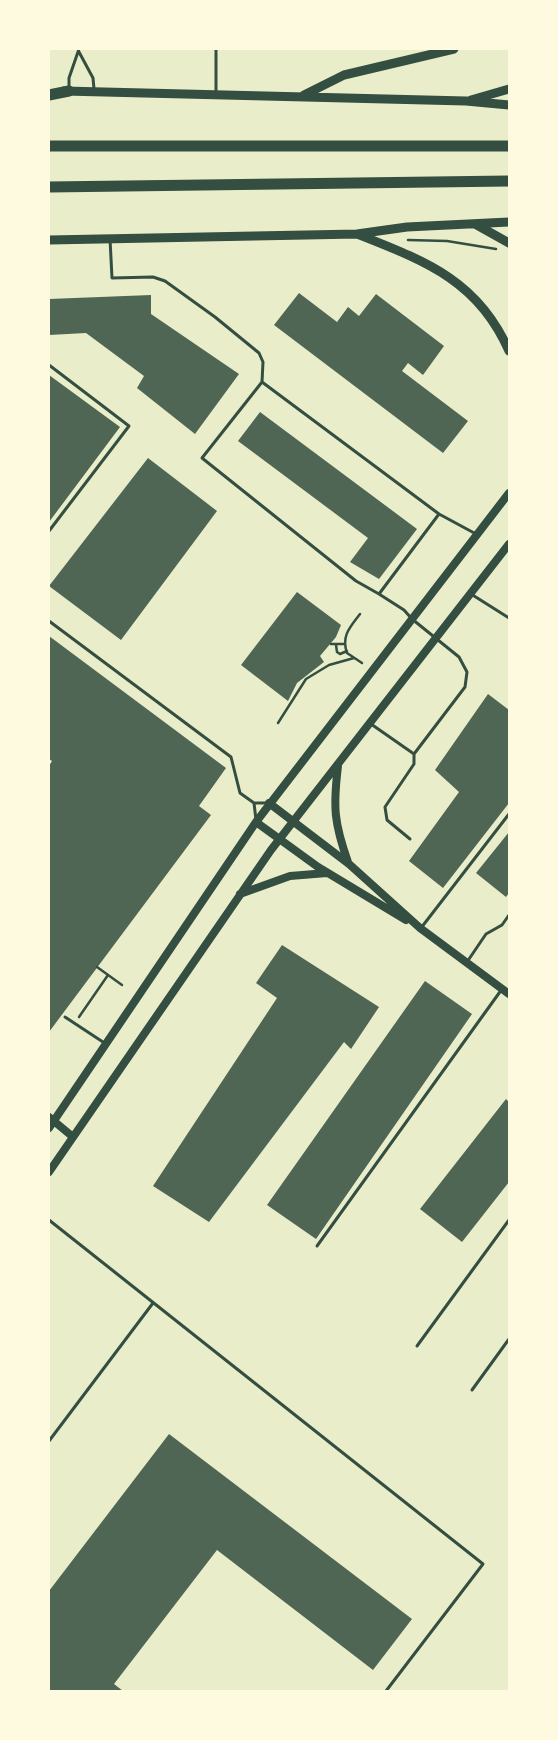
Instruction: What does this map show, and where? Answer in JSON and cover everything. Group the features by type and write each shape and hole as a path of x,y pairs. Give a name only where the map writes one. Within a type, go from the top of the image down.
{"highway":[{"path":"49,93 69,91"},
{"path":"49,146 509,146"},
{"path":"49,187 509,181"}],"main road":[{"path":"302,96 344,75 454,49"},
{"path":"466,101 509,89"},
{"path":"69,91 466,101 509,106"},
{"path":"49,240 357,234 407,227 509,222"},
{"path":"475,223 509,243"},
{"path":"357,234 430,264 458,283 488,313 509,352"}],"street":[{"path":"49,1128 51,1119 106,1044 269,803 509,493"},
{"path":"49,1172 239,894 509,544"},
{"path":"338,764 334,814 349,864"},
{"path":"269,803 349,864 420,928"},
{"path":"256,822 327,873 420,928 506,991"},
{"path":"239,894 290,876 327,873"},
{"path":"51,1119 73,1137"}],"lane":[{"path":"216,49 216,94"},
{"path":"69,91 69,78 79,50"},
{"path":"79,50 93,78 94,92"},
{"path":"110,239 112,278 153,277 177,288 259,353 262,362 262,382 202,458 356,581 404,610 412,619 459,657 467,672 465,687 414,754 414,764 384,807 387,820 410,839"},
{"path":"49,365 129,426 49,531"},
{"path":"262,382 439,514 477,535"},
{"path":"379,594 439,514"},
{"path":"471,594 509,618"},
{"path":"49,621 231,757 238,790 254,803 269,803"},
{"path":"370,723 414,754"},
{"path":"254,803 256,822"},
{"path":"420,928 509,814"},
{"path":"467,962 486,934 502,925 509,915"},
{"path":"317,1246 506,991"},
{"path":"65,1017 106,1044"},
{"path":"49,1220 483,1564 386,1691"},
{"path":"417,1346 509,1220"},
{"path":"49,1441 153,1303"},
{"path":"472,1390 509,1339"}],"path":[{"path":"408,240 456,242 503,251"},
{"path":"360,614 346,632 345,644 346,651 362,663"},
{"path":"331,644 345,644"},
{"path":"336,645 337,652 340,654 346,651"},
{"path":"278,723 306,679 329,665 354,658"},
{"path":"97,967 122,985"},
{"path":"85,1008 108,974"}],"building":[{"path":"299,293 337,322 348,307 359,316 376,294 444,346 423,375 408,363 402,371 468,421 443,453 274,325"},
{"path":"151,295 151,314 239,374 195,434 137,388 144,376 86,333 49,335 49,299"},
{"path":"49,375 120,427 49,522"},
{"path":"260,412 417,529 379,579 350,562 368,538 238,441"},
{"path":"148,458 217,511 121,640 49,586"},
{"path":"297,592 341,625 336,637 320,656 324,662 297,683 288,701 241,665"},
{"path":"49,636 226,768 199,806 211,815 49,1032 49,766 52,761 49,759"},
{"path":"488,694 509,710 509,803 443,888 409,861 459,792 435,770"},
{"path":"509,832 509,893 506,897 476,873"},
{"path":"282,945 379,1007 351,1049 344,1042 209,1222 153,1186 277,998 256,983"},
{"path":"425,981 472,1014 316,1239 267,1205"},
{"path":"506,1099 509,1102 509,1182 462,1242 420,1209"},
{"path":"169,1434 412,1619 373,1670 217,1550 114,1684 123,1691 49,1691 49,1591"}]}
